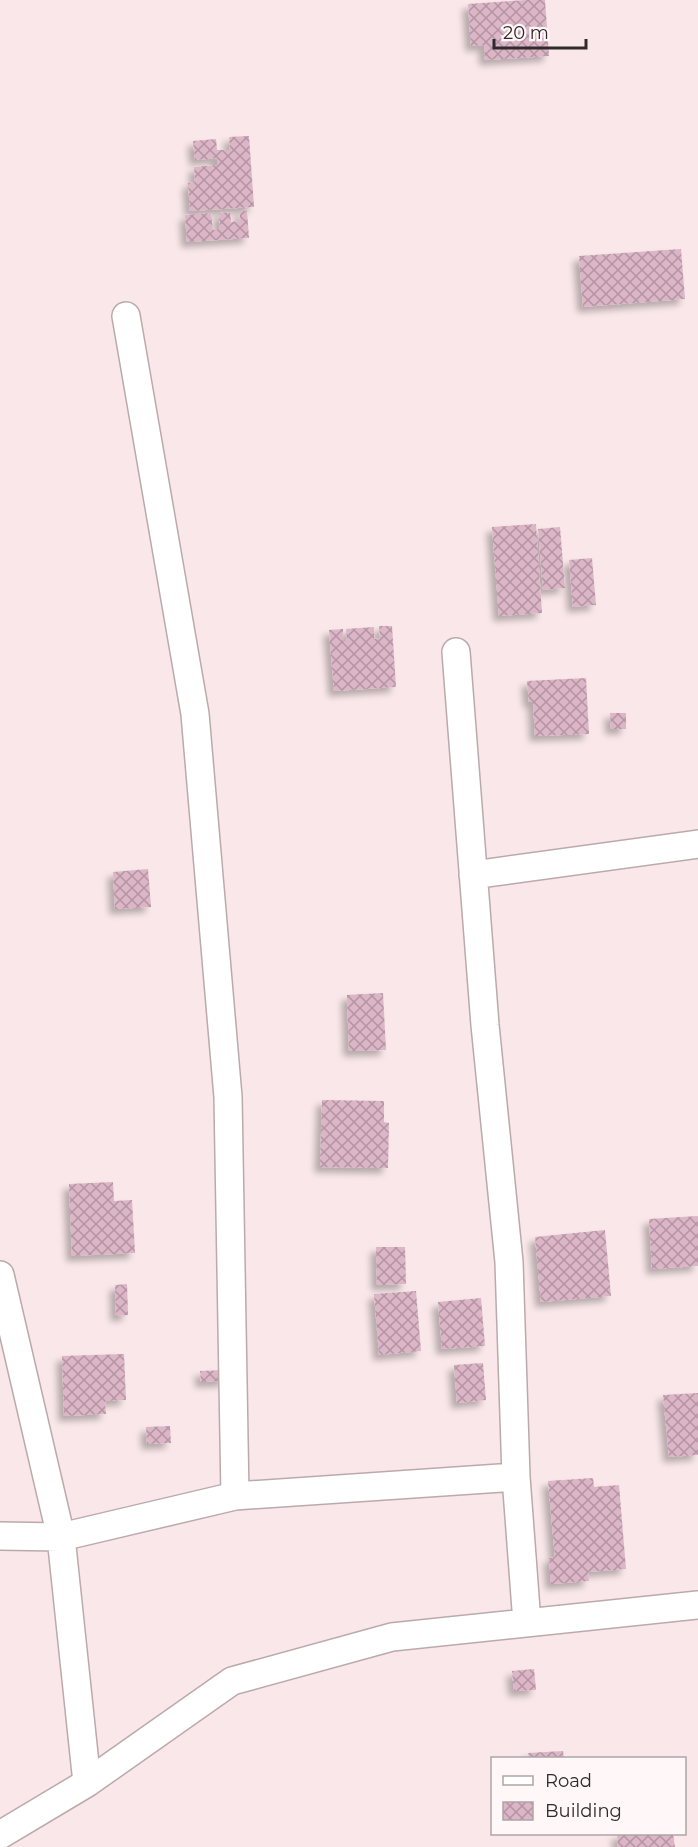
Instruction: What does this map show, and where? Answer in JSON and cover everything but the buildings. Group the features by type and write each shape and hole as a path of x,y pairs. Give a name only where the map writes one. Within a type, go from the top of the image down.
{"street":[{"path":"126,316 195,714 228,1097 235,1496"},
{"path":"456,652 485,1025 509,1262 516,1477 527,1623"},
{"path":"473,875 698,844"},
{"path":"0,1275 61,1537 87,1783"},
{"path":"0,1536 61,1537 235,1496 516,1477"},
{"path":"0,1835 87,1783 231,1681 392,1637 698,1605"}]}
